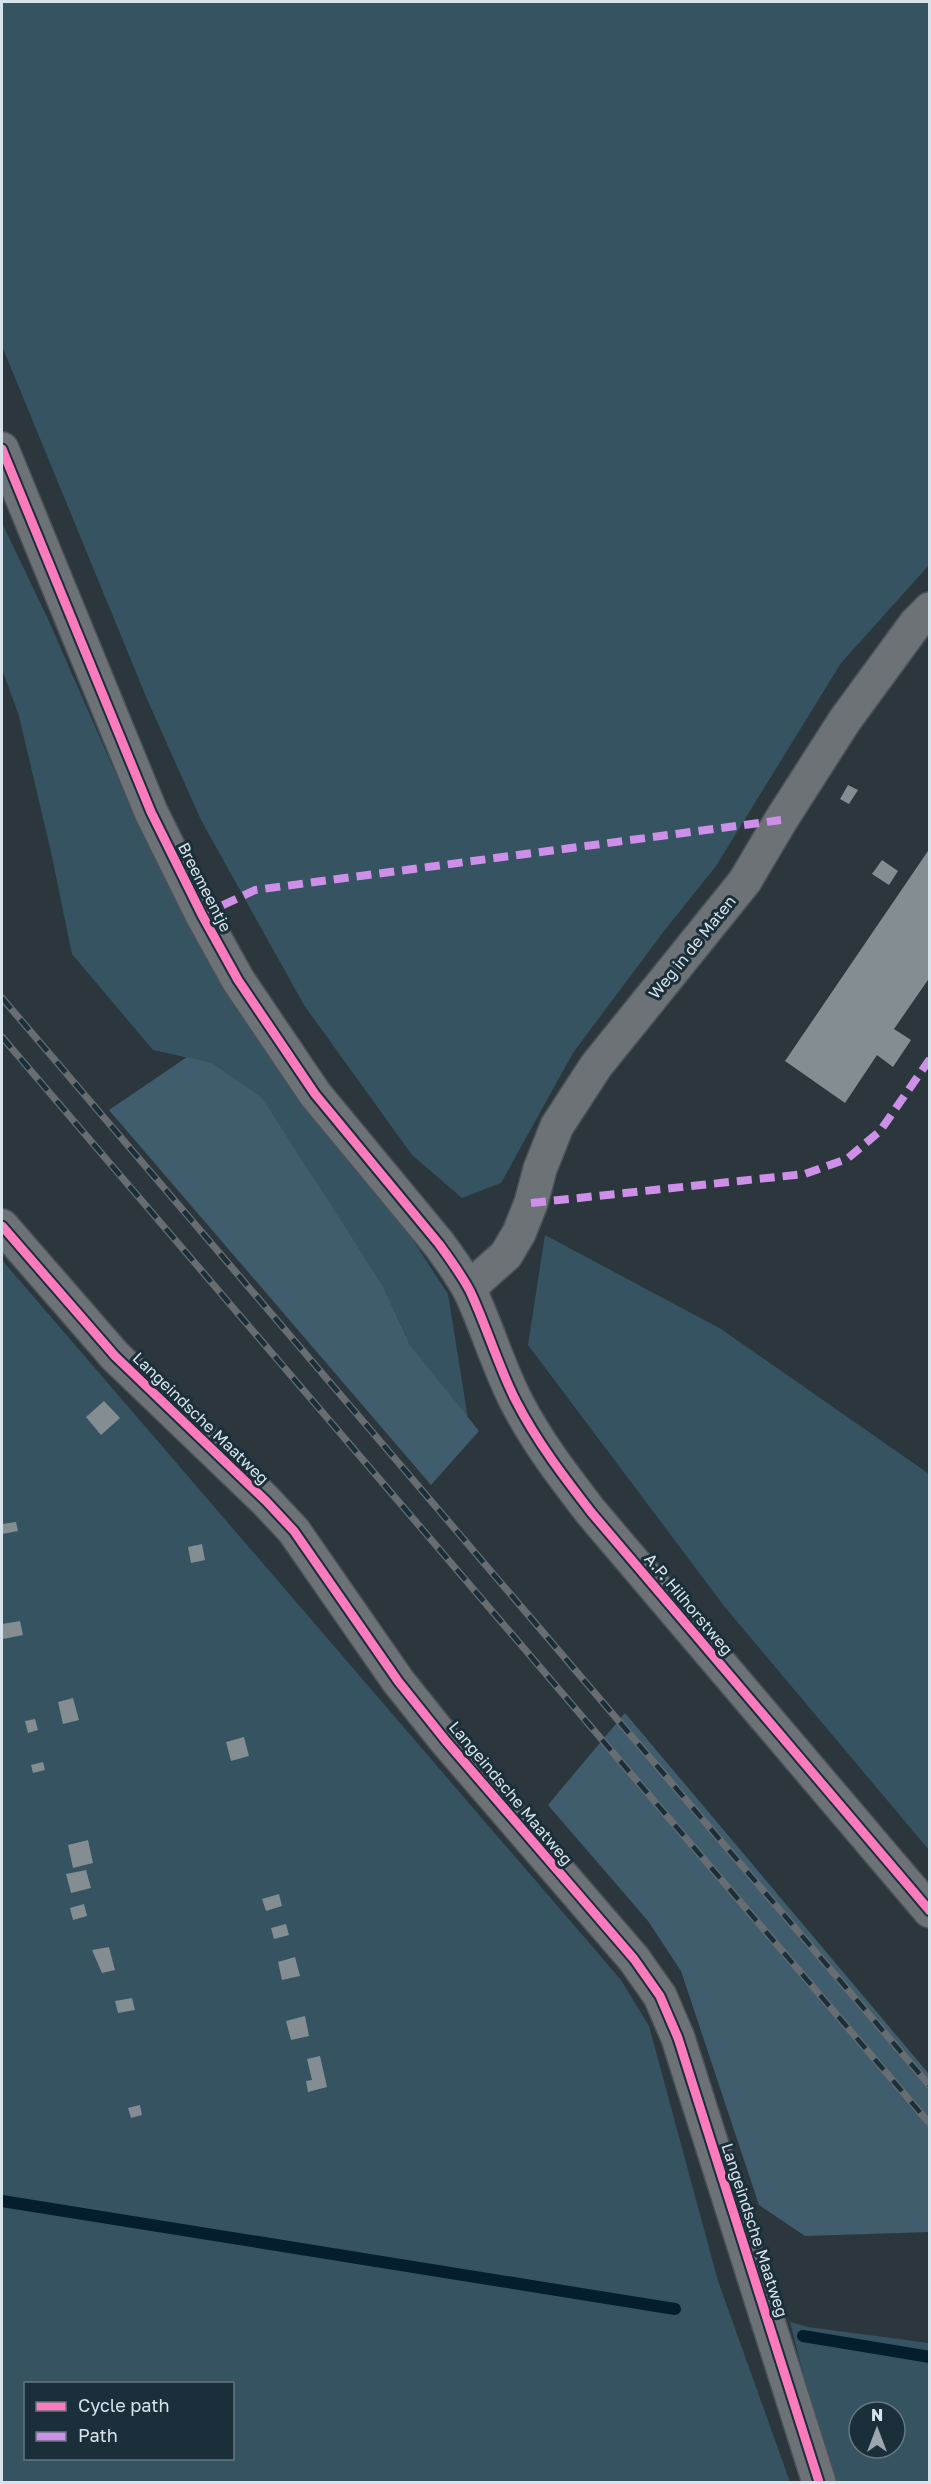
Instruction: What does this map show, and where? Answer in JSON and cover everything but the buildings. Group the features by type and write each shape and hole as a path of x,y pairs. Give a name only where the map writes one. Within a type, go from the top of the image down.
{"street":[{"name":"Breemeentje","path":"2,449 151,812 202,915 238,980 315,1094 439,1244 468,1288"},
{"name":"Weg in de Maten","path":"468,1288 506,1255 519,1233 557,1126 596,1066 745,881 845,720 916,623 930,609"},
{"name":"Langeindsche Maatweg","path":"2,1226 115,1356 266,1501 294,1532 398,1681 446,1741 634,1959 660,1996 678,2038 819,2482"},
{"name":"A.P. Hilhorstweg","path":"468,1288 517,1402 553,1462 591,1512 930,1911"}],"shaded area":[{"path":"2,2 929,2 929,565 841,663 716,866 664,931 573,1053 501,1183 462,1198 412,1155 304,1005 201,820 147,699 2,346"},
{"path":"2,523 47,617 133,813 222,977 397,1216 448,1294 468,1419 410,1345 383,1286 355,1243 212,1063 153,1050 72,954 19,716 2,669"},
{"path":"187,1057 212,1063 262,1098 383,1286 410,1345 479,1431 431,1485 109,1110"},
{"path":"545,1235 721,1329 929,1474 929,1850 724,1606 528,1345"},
{"path":"2,1260 621,1980 649,2026 718,2281 790,2482 2,2482"},
{"path":"625,1713 929,2074 929,2232 805,2236 759,2205 681,1971 648,1921 548,1805"},
{"path":"790,2322 808,2327 929,2343 929,2482 836,2482 807,2388"}],"waterway":[{"path":"2,2201 675,2309"},
{"path":"803,2336 930,2357"}],"railway":[{"path":"2,998 930,2086"},
{"path":"2,1037 930,2124"}],"marked path":[{"path":"202,915 255,890 781,820"},
{"path":"531,1203 805,1174 847,1159 880,1131 930,1059"}],"cycle path":[{"path":"2,449 151,812 202,915 238,980 315,1094 439,1244 459,1273 470,1291 516,1401 542,1445 571,1486 930,1911"},
{"path":"2,1226 115,1356 266,1501 294,1531 398,1681 446,1741 634,1959 660,1996 678,2038 819,2482"}]}
